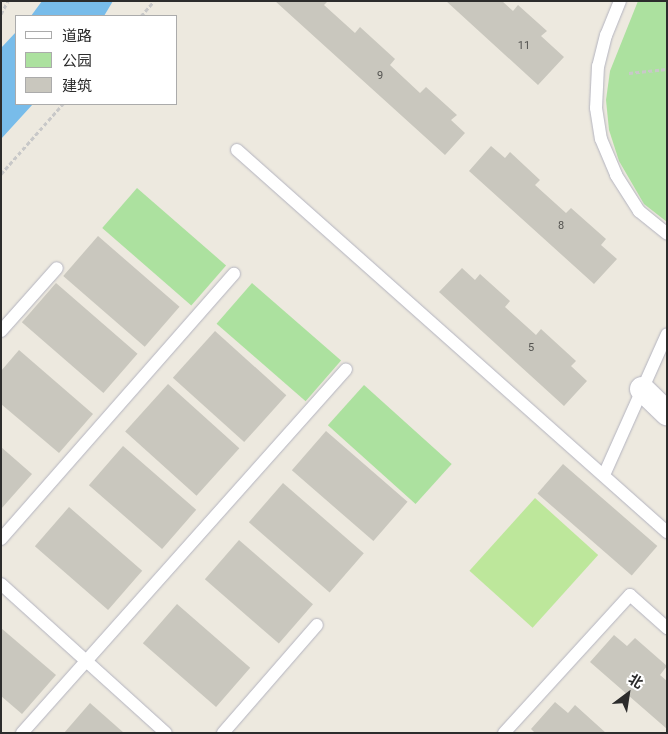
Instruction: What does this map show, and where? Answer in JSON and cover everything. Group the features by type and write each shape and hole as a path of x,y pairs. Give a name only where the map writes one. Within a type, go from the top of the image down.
{"street":[{"path":"642,389 667,413"}],"lane":[{"path":"620,1 598,66 596,108 601,139 616,175 640,211 667,234"},
{"path":"237,150 667,532"},
{"path":"1,331 57,268"},
{"path":"1,539 234,274"},
{"path":"604,475 667,334"},
{"path":"22,733 346,369"},
{"path":"1,584 166,733"},
{"path":"504,733 630,595 667,628"},
{"path":"222,733 317,625"}],"path":[{"path":"1,14 8,1"},
{"path":"142,15 154,1"},
{"path":"629,73 667,69"},
{"path":"1,174 62,105"}],"green space":[{"path":"638,1 667,1 667,222 644,204 619,161 609,130 606,100 610,71"},
{"path":"137,188 226,265 191,305 102,228"},
{"path":"252,283 341,360 306,401 217,324"},
{"path":"364,385 452,464 416,504 328,425"},
{"path":"535,498 598,555 533,628 469,571"}],"water":[{"path":"42,1 113,1 105,15 32,15"},
{"path":"15,33 15,105 32,105 1,139 1,48"}],"building":[{"path":"275,1 328,1 324,5 355,33 360,27 395,59 390,65 420,93 426,87 457,115 451,120 465,133 445,155"},
{"path":"446,1 502,1 513,11 518,5 547,31 541,36 564,57 538,85"},
{"path":"491,146 505,158 510,152 540,180 535,185 566,213 571,208 606,239 601,245 617,259 594,284 469,171"},
{"path":"98,236 180,307 145,347 63,276"},
{"path":"462,268 475,280 480,274 510,301 505,307 536,335 541,329 576,361 571,366 587,381 564,406 439,292"},
{"path":"56,283 138,354 103,393 22,322"},
{"path":"215,331 286,395 244,442 173,378"},
{"path":"19,350 93,414 59,453 1,404 1,371"},
{"path":"168,384 239,448 197,496 125,432"},
{"path":"326,431 408,502 373,541 292,470"},
{"path":"123,446 196,510 162,549 89,485"},
{"path":"1,447 32,474 1,509"},
{"path":"563,464 657,546 632,575 537,493"},
{"path":"283,483 364,553 330,592 249,522"},
{"path":"69,507 142,571 108,610 35,546"},
{"path":"239,540 313,604 279,644 205,579"},
{"path":"177,604 250,668 216,707 143,643"},
{"path":"1,628 56,675 22,714 1,696"},
{"path":"614,635 627,646 635,638 667,666 660,675 667,681 667,729 590,662"},
{"path":"555,702 568,713 575,705 606,733 535,733 531,729"},
{"path":"90,703 124,733 64,733"}]}
